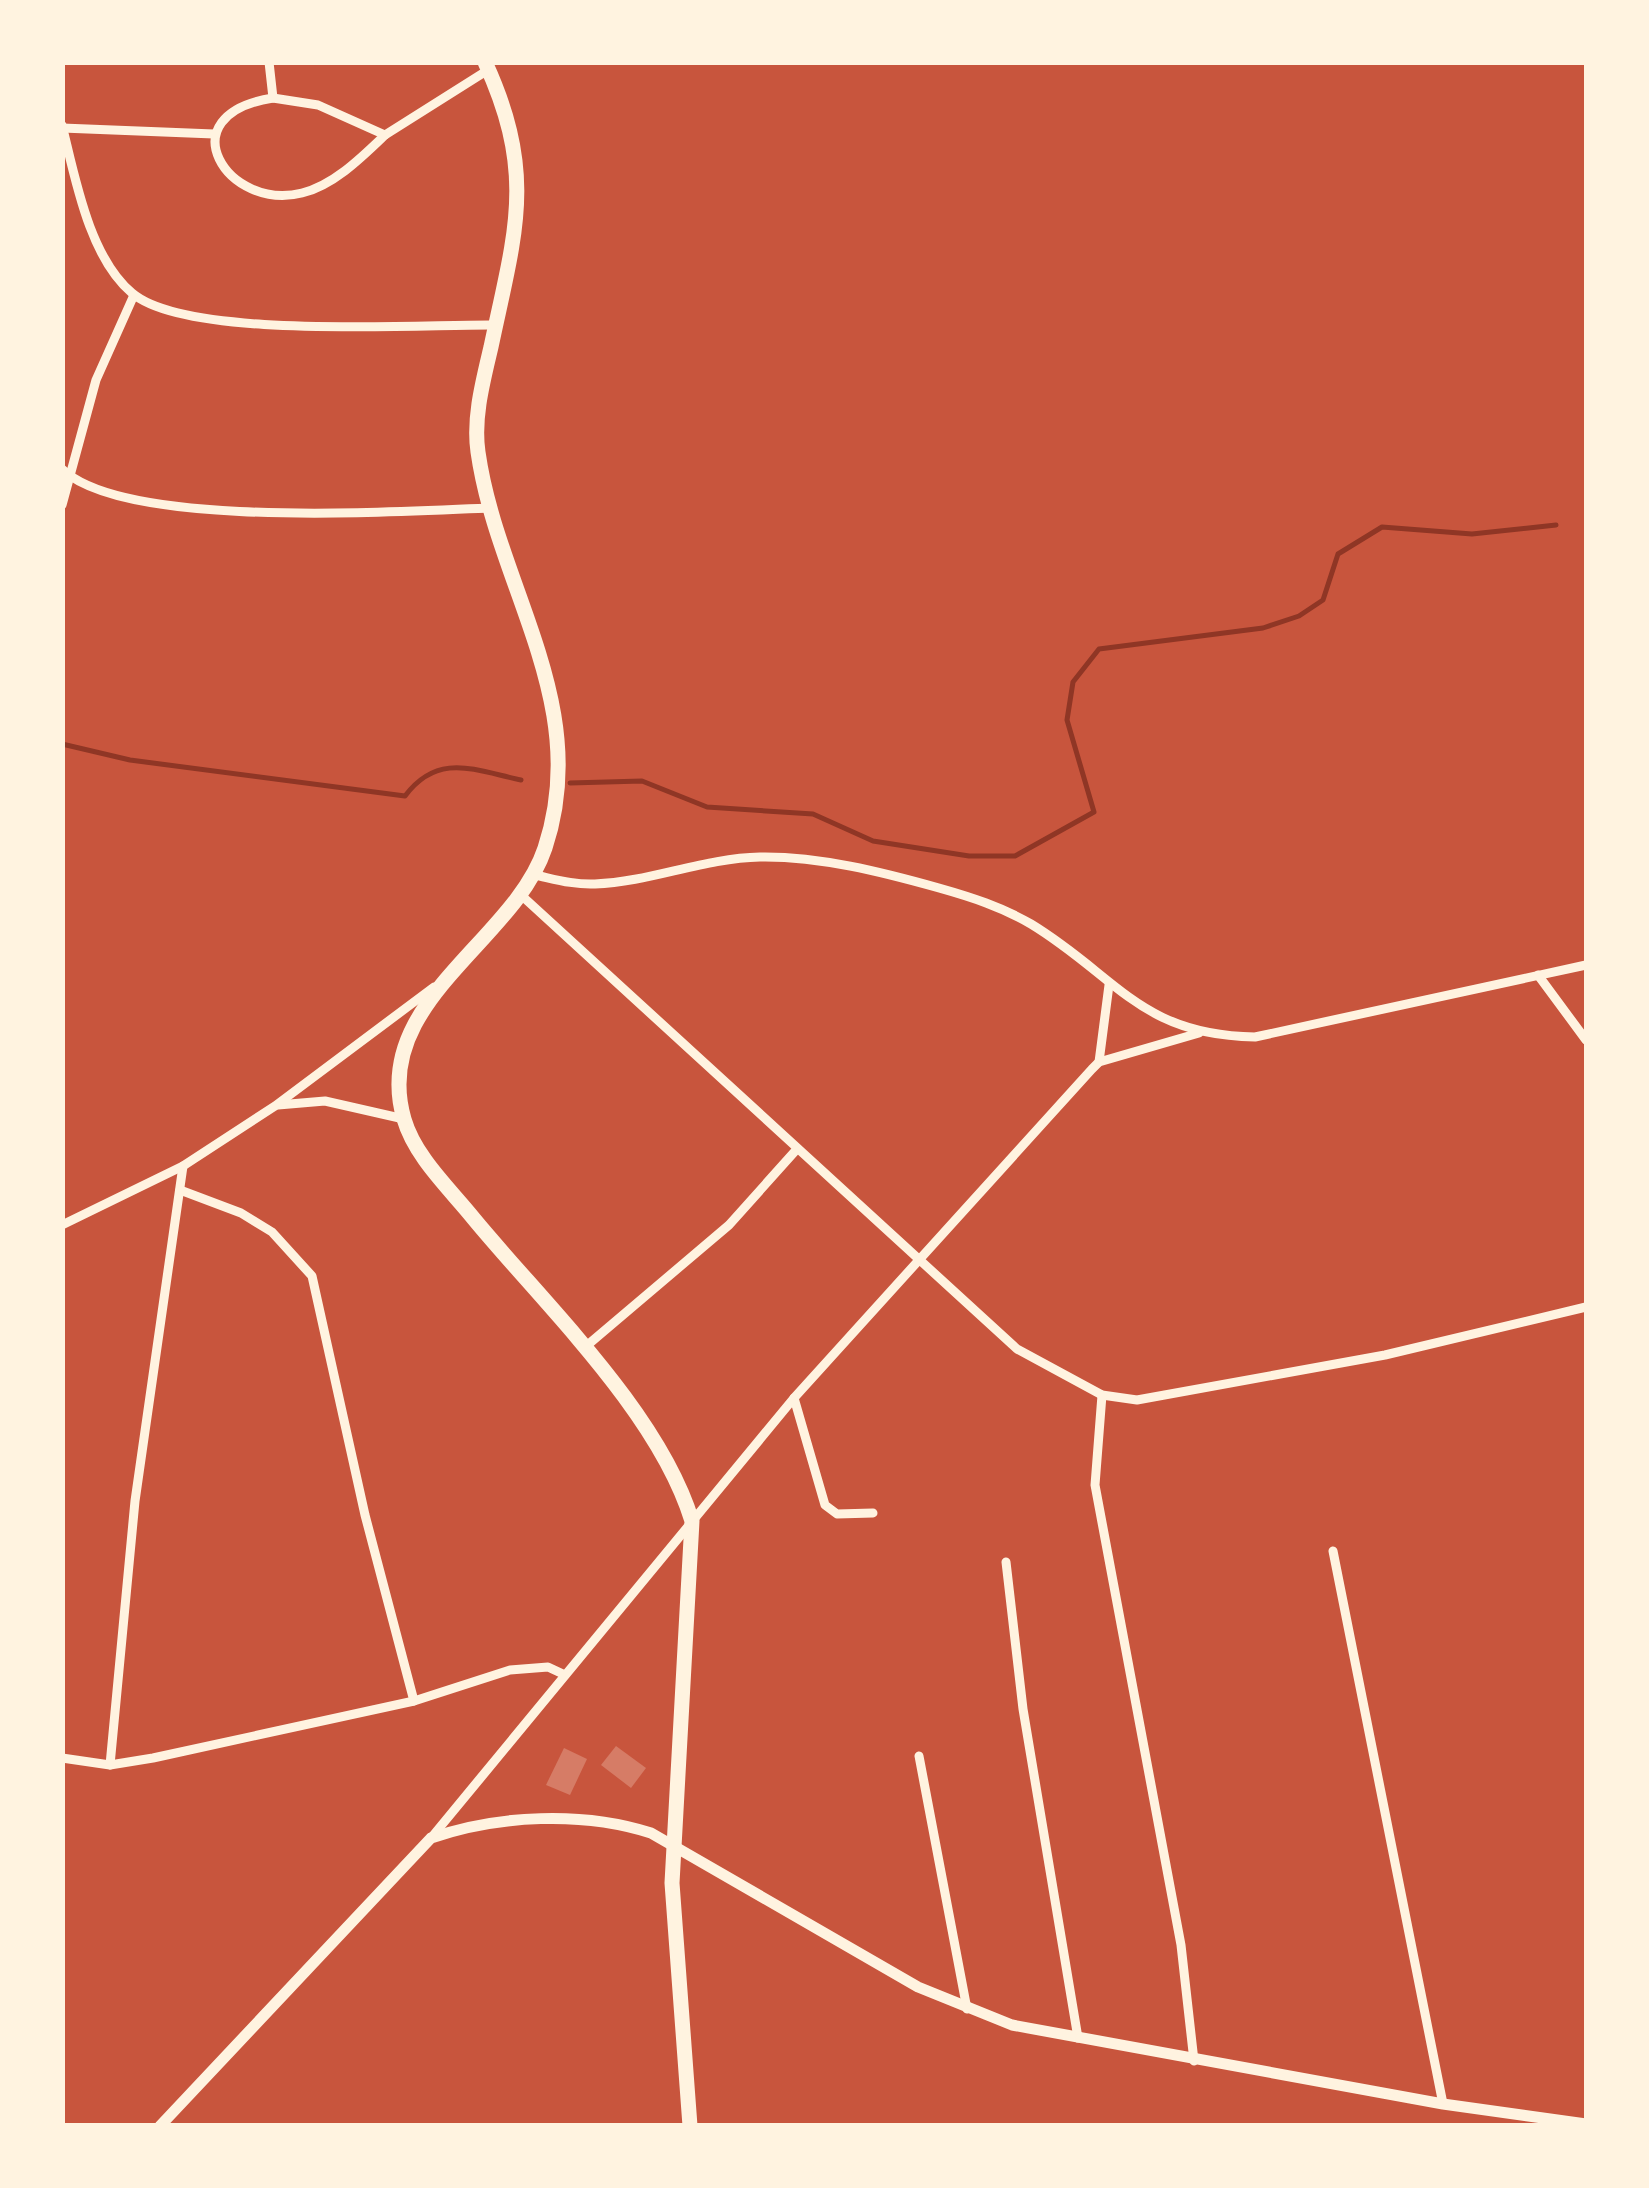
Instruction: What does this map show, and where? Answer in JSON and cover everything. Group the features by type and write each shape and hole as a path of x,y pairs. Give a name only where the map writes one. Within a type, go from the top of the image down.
{"main road":[{"path":"487,66 506,111 520,176 516,231 480,399 478,450 491,508 552,693 553,816 534,875 521,895 428,1002 402,1062 404,1119 425,1160 584,1348 671,1466 692,1522 673,1843 680,2036 690,2126"}],"street":[{"path":"270,62 273,98"},
{"path":"386,135 318,105 273,98 243,105 225,116 214,134 214,156 246,186 290,196 326,182 386,135 487,66"},
{"path":"214,134 63,127 102,251 134,295 184,313 235,322 496,324"},
{"path":"62,505 66,473 96,380 134,295"},
{"path":"66,473 117,496 254,514 491,508"},
{"path":"534,875 595,884 759,857 819,862 986,902 1031,924 1108,985 1199,1034"},
{"path":"521,895 1018,1349 1102,1395 1137,1400 1178,1394 1385,1355 1586,1308"},
{"path":"160,2126 431,1838 794,1398 1099,1062 1199,1034 1256,1037 1586,965"},
{"path":"1538,975 1586,1040"},
{"path":"62,1225 183,1166 275,1106 446,978"},
{"path":"1099,1062 1108,985"},
{"path":"275,1106 325,1101 404,1119"},
{"path":"584,1348 730,1225 797,1149"},
{"path":"110,1765 134,1501 183,1166"},
{"path":"180,1190 241,1213 272,1232 312,1276 365,1515 414,1700"},
{"path":"1102,1395 1095,1485 1181,1944 1194,2060"},
{"path":"794,1398 826,1505 837,1514 873,1513"},
{"path":"1333,1551 1444,2104"},
{"path":"1006,1562 1022,1709 1078,2040"},
{"path":"62,1758 110,1765 414,1700 510,1670 548,1667 564,1674"},
{"path":"918,1756 967,2010"},
{"path":"431,1838 466,1826 550,1820 628,1826 673,1843 918,1987 967,2010 1078,2040 1444,2104 1586,2124"}],"building":[{"path":"616,1746 646,1768 631,1788 601,1765"},
{"path":"564,1748 587,1759 570,1795 546,1785"}],"waterway":[{"path":"570,783 642,781 707,807 813,814 873,841 969,856 1015,856 1094,812 1067,720 1073,682 1099,649 1263,628 1299,616 1323,600 1338,554 1382,527 1472,534 1556,525"},
{"path":"62,744 130,760 405,796 418,782 444,769 472,769 521,780"}]}
